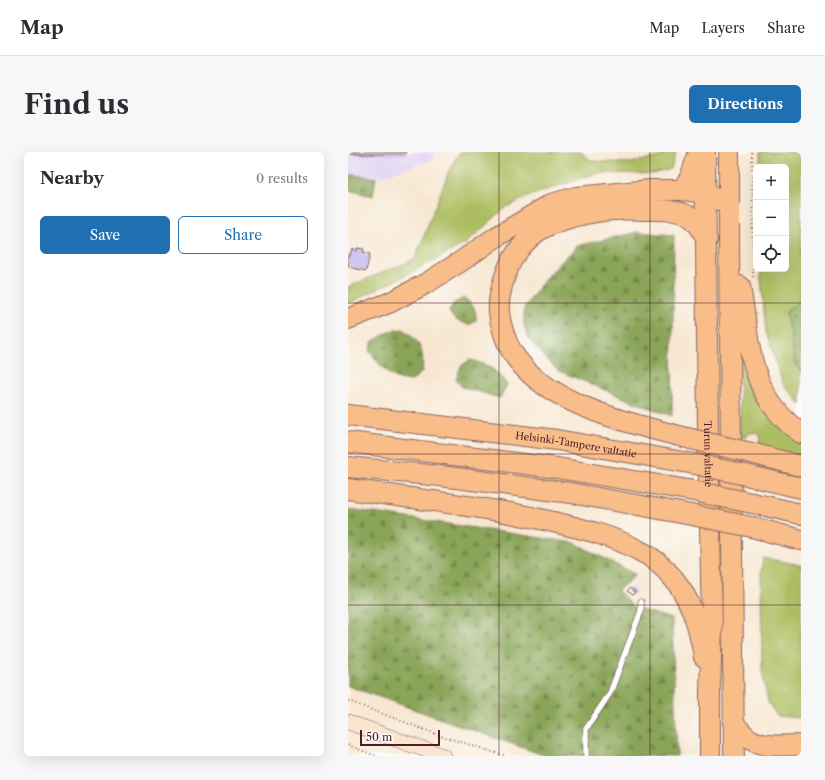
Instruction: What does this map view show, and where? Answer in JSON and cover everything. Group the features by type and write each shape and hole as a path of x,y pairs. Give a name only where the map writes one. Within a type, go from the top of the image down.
{"highway":[{"path":"681,190 690,178 699,152"},
{"name":"Turun valtatie","path":"705,152 712,627 710,756"},
{"path":"729,152 733,756"},
{"path":"348,319 391,302 425,284 496,237 550,204 576,197 650,190 706,192 721,203 730,218"},
{"path":"707,241 704,233 696,221 682,212 672,210 614,210 586,214 556,222 538,231 521,246 510,264 502,284 498,303 500,322 506,340 514,355 528,374 547,388 572,401 628,423 801,466"},
{"path":"729,243 740,287 747,335 755,371 762,390 774,408 790,426 801,433"},
{"name":"Helsinki-Tampere valtatie","path":"348,415 557,440 695,464 801,488"},
{"path":"348,442 557,468 688,490 801,514"},
{"path":"348,467 442,476 572,493 752,527 801,540"},
{"path":"348,489 527,516 593,532 639,550 656,561 674,578 686,598 702,644 710,692"},
{"path":"733,722 751,740 771,745 801,745"},
{"path":"711,733 724,750 733,756"}],"main road":[{"path":"348,722 443,756"}],"lane":[{"path":"586,756 586,729 610,693 641,611 641,602"}],"path":[{"path":"752,152 753,278"},
{"path":"348,701 439,735 506,756"},
{"path":"348,745 376,756"}],"shaded area":[{"path":"348,152 436,152 432,160 376,178 348,174"}],"green space":[{"path":"460,152 581,152 592,161 630,163 663,156 664,152 676,152 671,169 653,174 597,173 532,195 506,207 466,243 348,304 348,287 415,259 450,168"},
{"path":"760,152 801,152 801,299 786,312 795,364 801,372 801,405 783,384 766,332 760,272 789,272 789,164 760,164"},
{"path":"348,174 376,178 373,196 348,190"},
{"path":"637,232 674,235 672,416 636,403 557,370 529,340 524,326 524,308 545,279 577,246"},
{"path":"464,298 472,305 476,314 476,321 469,325 455,319 449,311 454,303"},
{"path":"801,299 801,372 795,364 786,312"},
{"path":"403,329 414,338 422,352 422,372 412,381 397,378 387,372 369,351 373,341 391,331"},
{"path":"739,342 801,439 801,460 771,453 757,444 760,440 760,436 757,433 749,433 746,438 740,437"},
{"path":"470,360 482,363 491,368 507,385 500,398 462,387 456,379 461,366"},
{"path":"348,509 575,543 636,575 618,590 633,607 672,619 677,756 546,756 348,686"},
{"path":"763,558 801,565 801,718 777,716 768,702 762,671 761,572"}],"building":[{"path":"348,152 406,152 406,154 348,154"},
{"path":"357,248 364,249 363,252 370,254 366,271 348,267 348,255 350,255 352,249 357,251"},
{"path":"630,588 635,592 633,595 627,591"}]}
